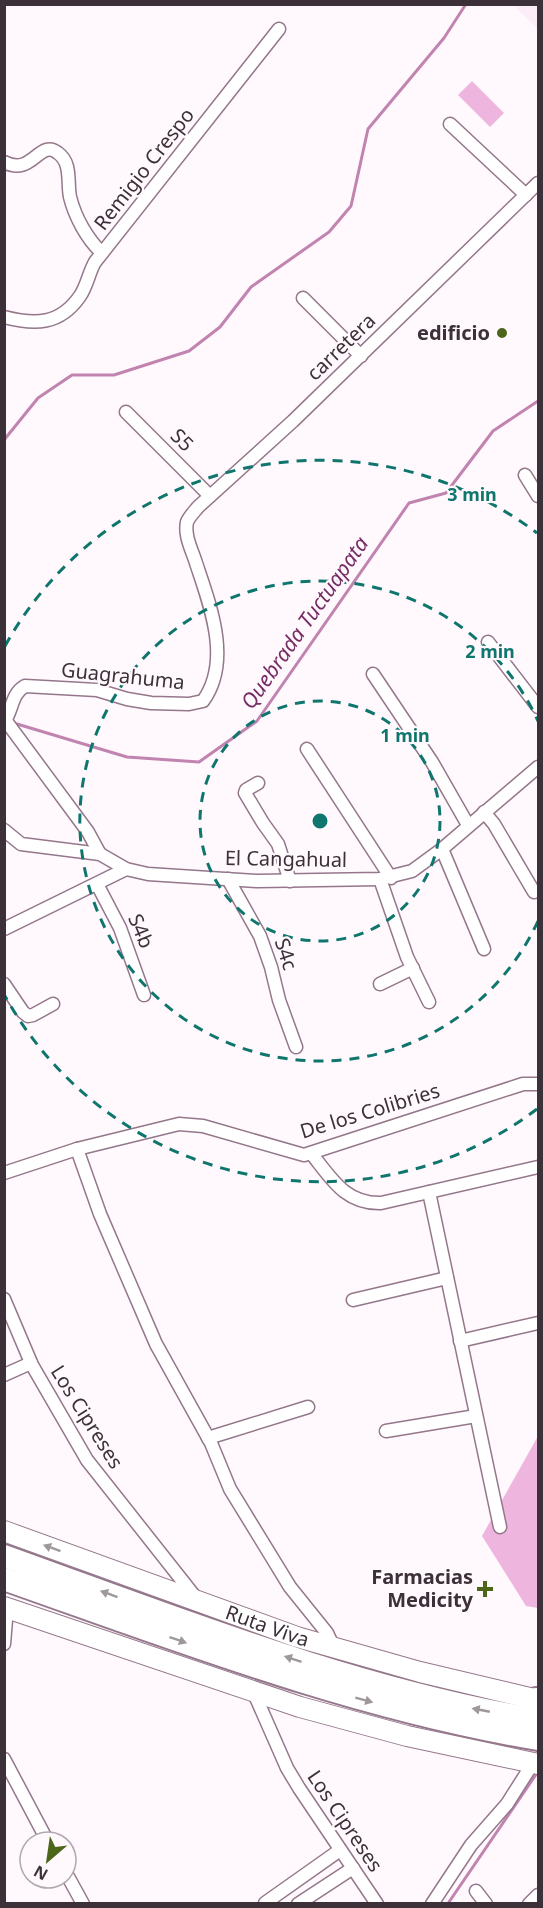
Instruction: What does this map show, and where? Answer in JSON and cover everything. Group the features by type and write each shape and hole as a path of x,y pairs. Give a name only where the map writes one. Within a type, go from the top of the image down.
{"highway":[{"name":"Ruta Viva","path":"4,1556 249,1645 329,1671 478,1710 538,1705"},
{"path":"4,1579 244,1664 323,1689 473,1728 538,1738"}],"main road":[{"name":"Ruta Viva","path":"4,1531 297,1637 538,1705"},
{"path":"6,1608 254,1693 336,1718 406,1736 536,1764"}],"street":[{"name":"Remigio Crespo","path":"4,162 19,167 27,164 42,151 50,149 58,153 67,165 70,197 76,215 92,244 102,253 279,29"},
{"path":"450,124 526,195"},
{"name":"carretera","path":"189,545 186,533 188,520 210,496 361,356 538,183"},
{"path":"4,317 37,323 61,315 81,295 90,270 102,253"},
{"path":"303,298 361,356"},
{"name":"S5","path":"126,412 210,496"},
{"path":"525,475 538,496"},
{"name":"Guagrahuma","path":"5,721 14,696 18,689 25,686 97,690 151,703 189,704 203,701 210,691 218,656 217,639 189,545"},
{"path":"488,642 538,707"},
{"path":"373,674 432,762 468,825"},
{"path":"5,721 88,832 100,854"},
{"path":"307,749 386,879 412,968 429,1002"},
{"name":"El Cangahual","path":"4,830 21,844 100,854 126,869 148,874 290,881 386,879 412,871 442,849 538,768"},
{"path":"258,783 245,793 278,844 290,881"},
{"path":"484,812 494,824 534,892"},
{"path":"442,849 484,949"},
{"path":"4,929 126,869"},
{"name":"S4c","path":"228,879 260,936 279,999 297,1047"},
{"name":"S4b","path":"96,884 120,928 144,995"},
{"path":"380,984 412,968"},
{"path":"4,984 28,1016 33,1016 52,1004"},
{"name":"De los Colibries","path":"4,1173 77,1149 179,1124 203,1126 304,1155 523,1084 538,1084"},
{"path":"77,1149 100,1214 156,1344 208,1438 230,1489 290,1587 327,1633 334,1648"},
{"path":"311,1153 344,1192 368,1203 381,1203 538,1167"},
{"path":"429,1192 500,1527"},
{"path":"353,1300 447,1278"},
{"name":"Los Cipreses","path":"4,1299 31,1363 87,1460 198,1601"},
{"path":"460,1341 538,1323"},
{"path":"4,1375 31,1363"},
{"path":"208,1438 308,1407"},
{"path":"386,1431 476,1416"},
{"path":"4,1644 6,1608"},
{"name":"Los Cipreses","path":"254,1693 287,1768 304,1798 377,1904"},
{"path":"4,1759 42,1830"},
{"path":"432,1904 471,1845 507,1804 536,1764"},
{"path":"265,1903 340,1850"},
{"path":"298,1904 352,1868"},
{"path":"75,1890 83,1904"},
{"path":"476,1891 486,1904"},
{"path":"529,1904 538,1895"}],"shaded area":[{"path":"513,5 538,5 538,29"},
{"path":"472,81 504,113 490,127 458,95"},
{"path":"538,1436 538,1608 526,1606 482,1536"}],"waterway":[{"path":"4,440 38,398 72,375 114,375 189,351 220,327 251,287 329,232 351,206 368,129 444,38 466,4"},
{"name":"Quebrada Tuctuapata","path":"17,724 127,757 199,762 257,721 409,503 446,493 493,431 538,401"},
{"path":"449,1902 537,1773"}],"place":[{"name":"edificio","path":"502,333"},
{"name":"Farmacias Medicity","path":"485,1589"}]}
